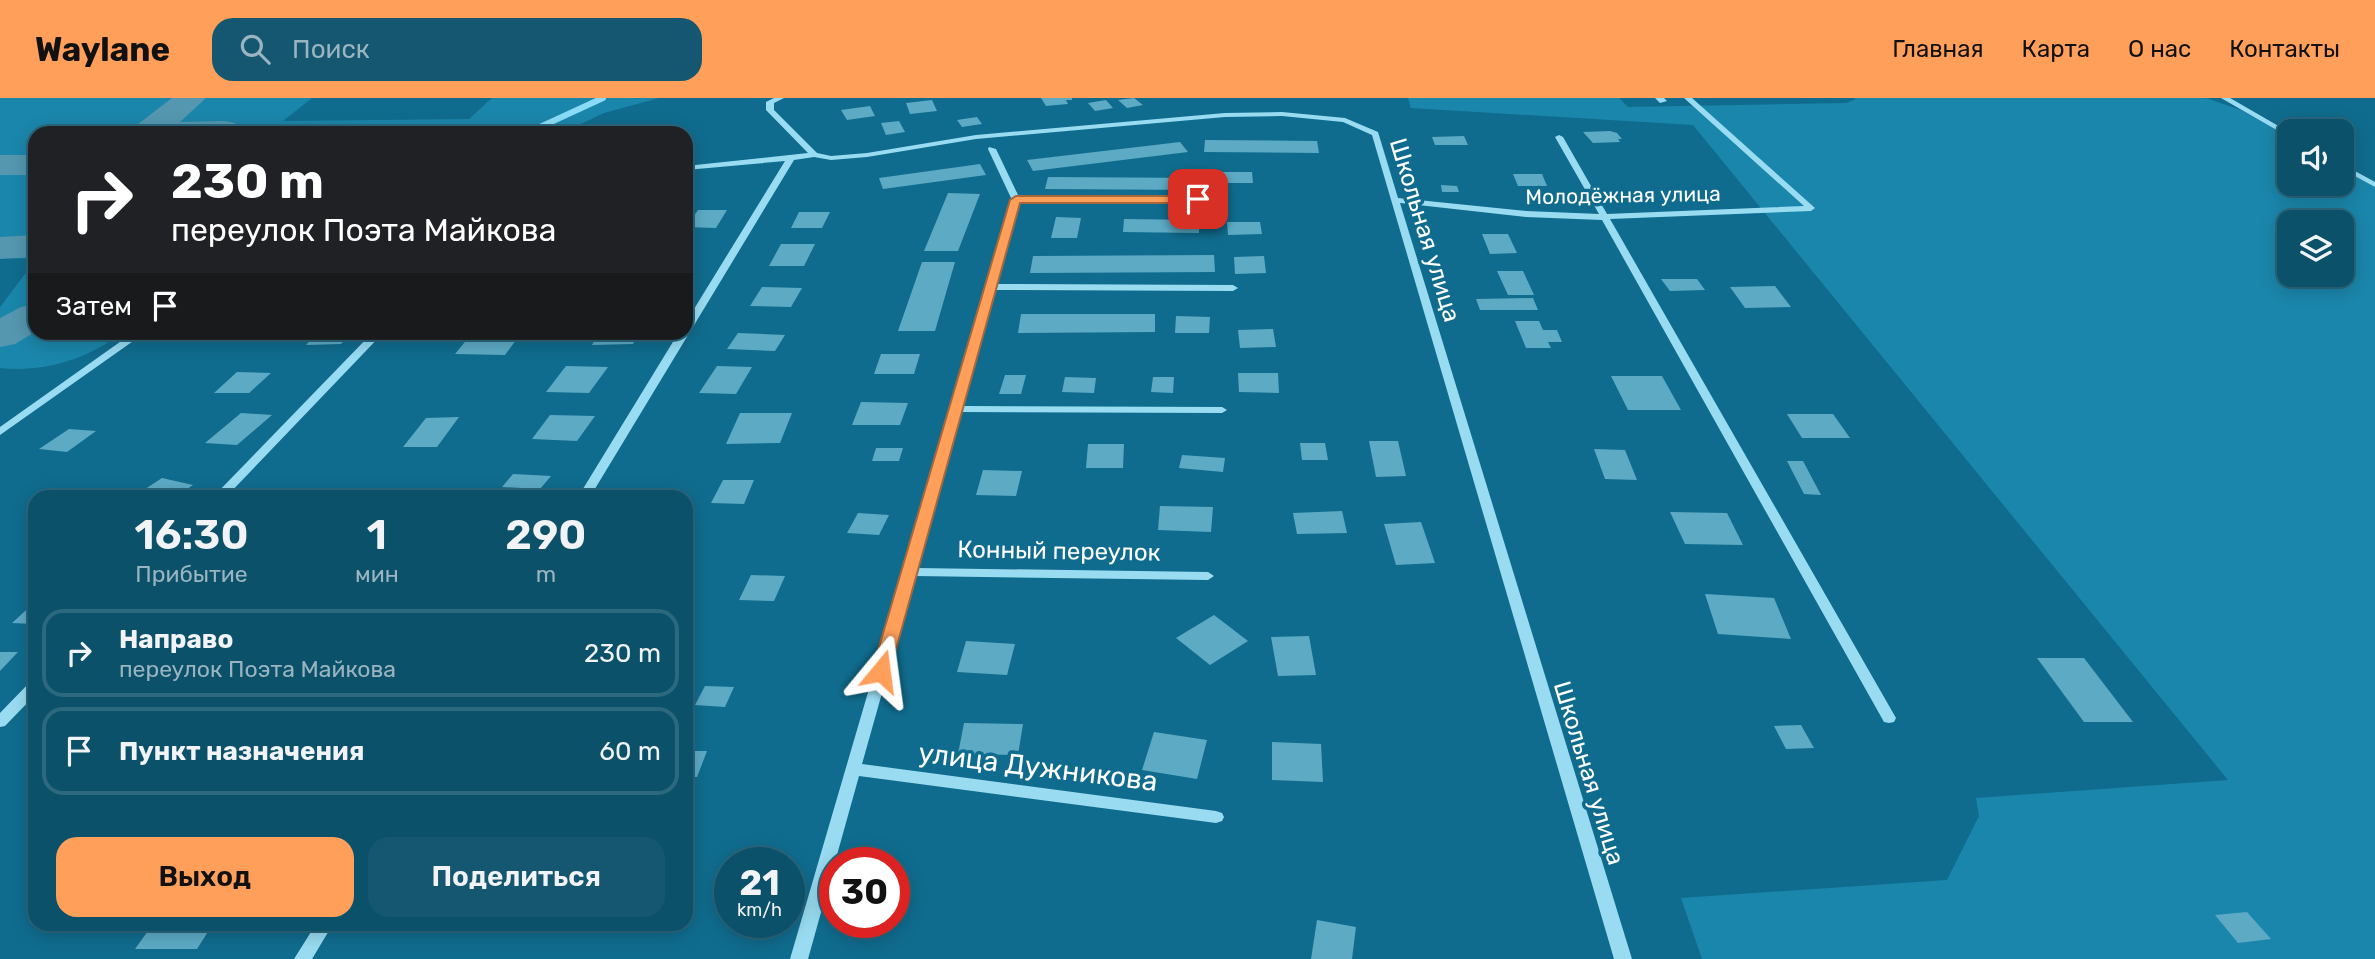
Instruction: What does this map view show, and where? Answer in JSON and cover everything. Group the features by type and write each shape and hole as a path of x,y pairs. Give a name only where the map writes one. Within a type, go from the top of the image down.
{"street":[{"path":"780,98 770,102 770,110 814,155"},
{"name":"Молодёжная улица","path":"1394,200 1526,214 1603,217 1811,208 1688,98"},
{"path":"2225,98 2277,128"},
{"name":"Школьная улица","path":"791,158 867,155 976,137 1164,119 1282,114 1345,120 1375,134 1623,959"},
{"path":"1559,137 1889,718"},
{"path":"799,959 1016,200 992,149"},
{"path":"693,167 791,158"},
{"path":"693,318 791,158"},
{"path":"2354,173 2375,185"},
{"path":"1016,200 1198,199"},
{"path":"991,287 1233,288"},
{"path":"0,432 130,340"},
{"path":"226,490 371,340"},
{"path":"588,490 680,340"},
{"path":"956,410 1222,410"},
{"name":"Конный переулок","path":"909,572 1208,576"},
{"path":"0,722 28,693"},
{"name":"улица Дужникова","path":"853,769 1216,817"},
{"path":"303,959 321,931"}],"shaded area":[{"path":"0,98 312,98 283,121 469,119 492,98 659,98 604,113 577,126 28,126 28,259 0,258"},
{"path":"1408,98 1619,98 1628,107 1846,103 1856,99 1854,98 2206,98 2241,110 2277,130 2277,196 2354,196 2354,171 2375,182 2375,959 1702,959 1681,898 1947,880 1979,816 1976,798 2228,780 1693,125 1411,108"},
{"path":"28,270 28,340 112,340 80,357 49,366 0,368 0,307"}],"building":[{"path":"1041,98 1072,100 1066,100 1068,104 1046,106"},
{"path":"1134,98 1143,105 1127,108 1118,100"},
{"path":"932,100 937,111 910,114 906,103"},
{"path":"1106,100 1113,108 1095,111 1088,103"},
{"path":"870,106 875,116 847,120 841,110"},
{"path":"977,117 982,124 962,127 957,120"},
{"path":"899,121 905,132 886,135 881,123"},
{"path":"1583,132 1617,133 1622,139 1618,139 1620,142 1593,143"},
{"path":"1464,136 1468,145 1435,145 1432,137"},
{"path":"1205,140 1317,141 1319,153 1204,152"},
{"path":"1180,142 1188,152 1033,171 1027,160"},
{"path":"980,164 986,175 883,189 879,178"},
{"path":"1221,172 1252,172 1253,183 1222,183"},
{"path":"1513,174 1542,174 1547,186 1518,186"},
{"path":"1048,177 1200,178 1199,190 1045,189"},
{"path":"1441,185 1457,186 1459,192 1442,192"},
{"path":"948,193 980,194 958,251 924,251"},
{"path":"698,210 727,210 716,228 693,227 693,217"},
{"path":"799,212 830,212 822,228 791,228"},
{"path":"1056,217 1081,218 1077,238 1051,238"},
{"path":"1124,219 1199,220 1199,233 1123,232"},
{"path":"1227,222 1260,222 1262,234 1228,235"},
{"path":"1482,234 1508,234 1517,253 1490,254"},
{"path":"781,244 815,244 804,266 769,266"},
{"path":"1214,255 1215,272 1030,273 1033,256"},
{"path":"1264,256 1266,273 1235,274 1234,257"},
{"path":"922,262 955,262 935,331 898,331"},
{"path":"1497,271 1523,271 1534,295 1508,295"},
{"path":"1661,279 1697,279 1705,290 1670,291"},
{"path":"1775,286 1791,307 1745,308 1730,287"},
{"path":"762,287 802,288 791,307 750,306"},
{"path":"1533,298 1538,310 1480,310 1476,299"},
{"path":"1021,314 1155,314 1155,332 1018,333"},
{"path":"1176,316 1210,317 1209,333 1175,333"},
{"path":"1515,321 1539,321 1543,330 1557,330 1562,342 1548,342 1551,348 1526,348"},
{"path":"1273,329 1276,347 1240,348 1238,330"},
{"path":"738,333 785,335 775,351 727,349"},
{"path":"311,340 345,340 341,344 306,345"},
{"path":"466,340 516,340 505,355 455,354"},
{"path":"595,340 635,340 633,344 592,345"},
{"path":"881,354 920,354 914,374 874,374"},
{"path":"566,366 608,367 589,393 546,392"},
{"path":"717,366 752,367 736,394 699,393"},
{"path":"237,372 271,373 249,393 214,393"},
{"path":"1238,373 1278,373 1279,393 1239,392"},
{"path":"1005,375 1026,375 1021,394 999,394"},
{"path":"1611,376 1662,376 1681,410 1628,410"},
{"path":"1065,377 1096,378 1094,393 1062,392"},
{"path":"1153,377 1174,377 1173,393 1151,392"},
{"path":"861,402 908,403 900,425 852,425"},
{"path":"241,413 272,415 237,445 205,443"},
{"path":"740,413 792,413 780,443 726,444"},
{"path":"1787,414 1833,414 1850,438 1802,438"},
{"path":"550,415 595,416 577,441 532,439"},
{"path":"459,417 437,447 403,447 426,418"},
{"path":"69,429 96,431 67,452 39,449"},
{"path":"1369,441 1398,441 1406,476 1376,477"},
{"path":"1300,443 1325,443 1328,460 1302,460"},
{"path":"1088,444 1124,444 1123,468 1086,468"},
{"path":"876,448 903,448 899,461 872,461"},
{"path":"1594,449 1625,450 1637,480 1605,479"},
{"path":"1182,455 1225,458 1223,472 1179,468"},
{"path":"1787,461 1803,461 1821,495 1804,494"},
{"path":"983,470 1022,471 1016,496 976,495"},
{"path":"513,474 551,476 540,489 502,487"},
{"path":"162,478 193,485 186,490 144,490"},
{"path":"723,480 754,480 744,504 711,503"},
{"path":"1160,506 1213,507 1211,532 1158,530"},
{"path":"1342,511 1347,533 1297,534 1293,513"},
{"path":"1670,512 1727,513 1743,545 1685,544"},
{"path":"858,513 889,515 879,535 847,533"},
{"path":"1421,522 1435,563 1396,565 1384,524"},
{"path":"751,575 785,576 774,601 739,600"},
{"path":"1705,594 1774,598 1791,639 1718,634"},
{"path":"28,608 28,624 12,623"},
{"path":"1214,615 1248,641 1210,665 1176,638"},
{"path":"1309,636 1316,675 1278,676 1271,637"},
{"path":"966,641 1015,644 1007,675 957,672"},
{"path":"0,652 18,652 0,671"},
{"path":"2037,658 2084,658 2133,722 2084,722"},
{"path":"705,686 734,687 725,707 695,705"},
{"path":"964,723 1023,724 1018,755 958,754"},
{"path":"1801,725 1814,748 1786,749 1774,726"},
{"path":"1154,732 1207,740 1197,779 1142,770"},
{"path":"1272,742 1321,744 1323,782 1272,780"},
{"path":"693,751 707,751 697,777 693,777"},
{"path":"2247,912 2271,939 2238,943 2215,915"},
{"path":"1317,920 1356,927 1352,959 1311,959"},
{"path":"148,931 209,931 197,949 135,949"}],"waterway":[{"path":"156,126 191,98"},
{"path":"542,126 603,98"},
{"path":"0,165 28,165"},
{"path":"0,248 28,246"},
{"path":"0,335 28,320"}],"route":[{"path":"881,671 1016,200 1198,199"}]}
